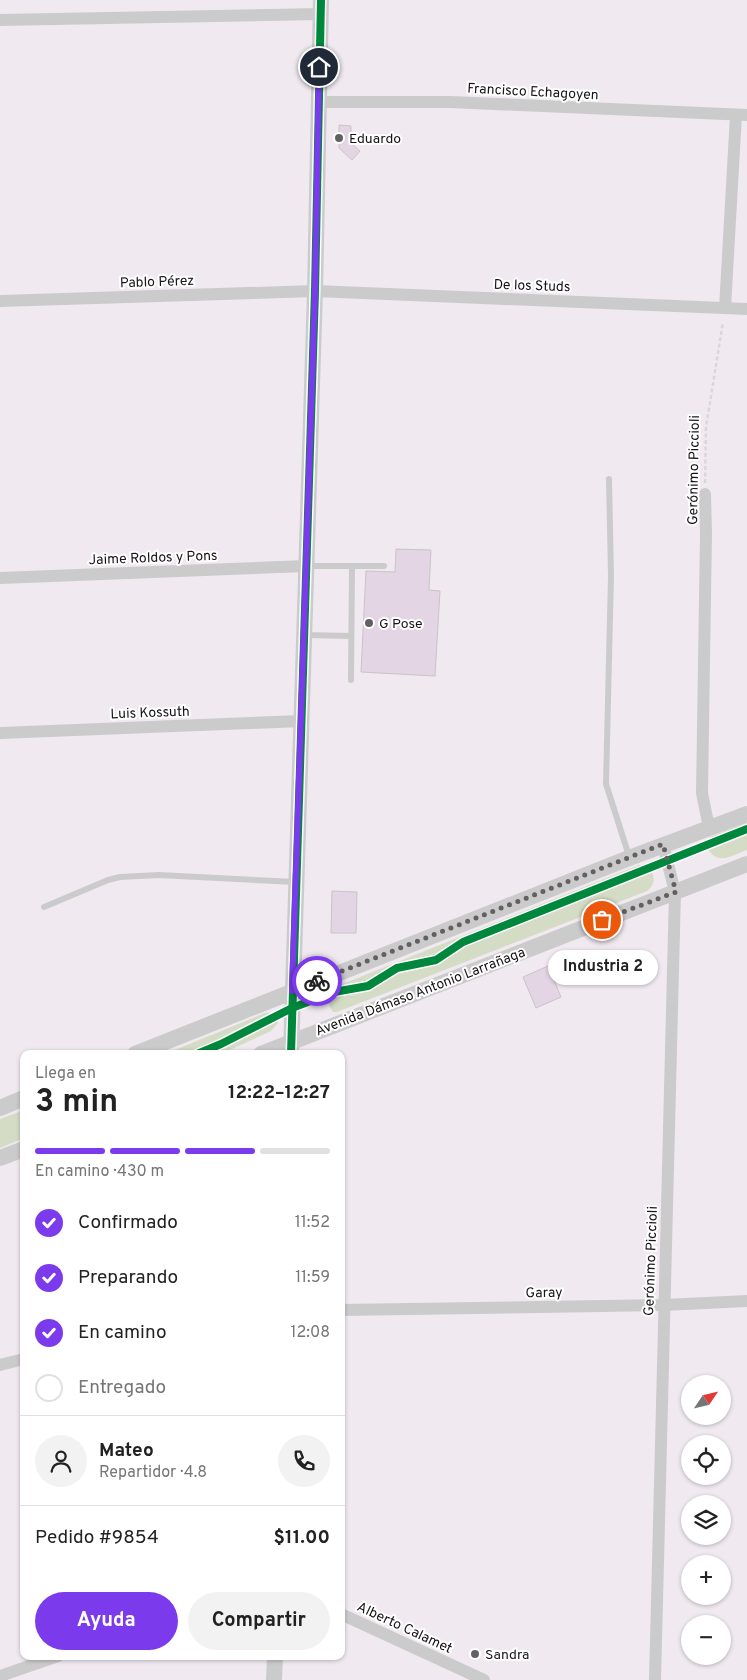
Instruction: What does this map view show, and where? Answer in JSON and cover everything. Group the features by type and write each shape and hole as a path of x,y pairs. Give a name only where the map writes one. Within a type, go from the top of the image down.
{"street":[{"path":"0,20 321,7 315,291 291,1048"},
{"name":"Francisco Echagoyen","path":"318,102 450,102 741,115"},
{"path":"725,308 741,115"},
{"name":"Pablo Pérez","path":"0,301 315,291"},
{"name":"De los Studs","path":"315,291 747,309"},
{"name":"Gerónimo Piccioli","path":"705,494 702,793 709,828"},
{"name":"Jaime Roldos y Pons","path":"0,578 306,566"},
{"name":"Luis Kossuth","path":"0,733 301,721"},
{"path":"145,1050 663,844 747,814"},
{"name":"Gerónimo Piccioli","path":"655,1680 676,892 663,844"},
{"name":"Avenida Dámaso Antonio Larrañaga","path":"291,1048 747,864"},
{"path":"0,1108 20,1100"},
{"path":"0,1158 20,1150"},
{"name":"Garay","path":"345,1310 664,1305 747,1301"},
{"path":"0,1365 20,1360"},
{"name":"Alberto Calamet","path":"345,1616 484,1680"},
{"path":"0,1676 46,1660"},
{"path":"274,1680 275,1660"}],"lane":[{"path":"609,479 611,576 606,784 629,858"},
{"path":"306,566 384,566"},
{"path":"350,680 352,566"},
{"path":"304,635 351,636"},
{"path":"44,907 108,880 120,877 159,875 296,882"}],"green space":[{"path":"747,822 747,850 723,858 718,858 710,852 707,845 710,837"},
{"path":"639,865 647,866 653,875 654,882 647,891 337,1012 333,1012 330,1007 325,995 335,987"},
{"path":"265,1013 273,1013 277,1016 278,1023 271,1031 230,1050 175,1050"},
{"path":"20,1112 20,1140 0,1148 0,1119"}],"building":[{"path":"339,125 351,126 351,143 360,151 352,160 339,148"},
{"path":"396,549 431,550 429,590 440,591 435,676 361,672 366,571 395,572"},
{"path":"332,891 357,892 356,933 331,933"},
{"path":"548,966 561,997 536,1008 523,977"}],"cycle path":[{"path":"291,1050 315,291 321,0"},
{"path":"207,1050 292,1008 334,992 368,986 397,968 436,960 463,942 747,829"}],"way so far":[{"path":"317,981 663,844 676,892 602,920"}],"place":[{"name":"Eduardo","path":"339,138"},
{"name":"G Pose","path":"369,623"},
{"name":"Industria 2","path":"602,920"},
{"name":"Sandra","path":"475,1654"}],"route":[{"path":"317,981 292,991 315,291 319,67"}]}
